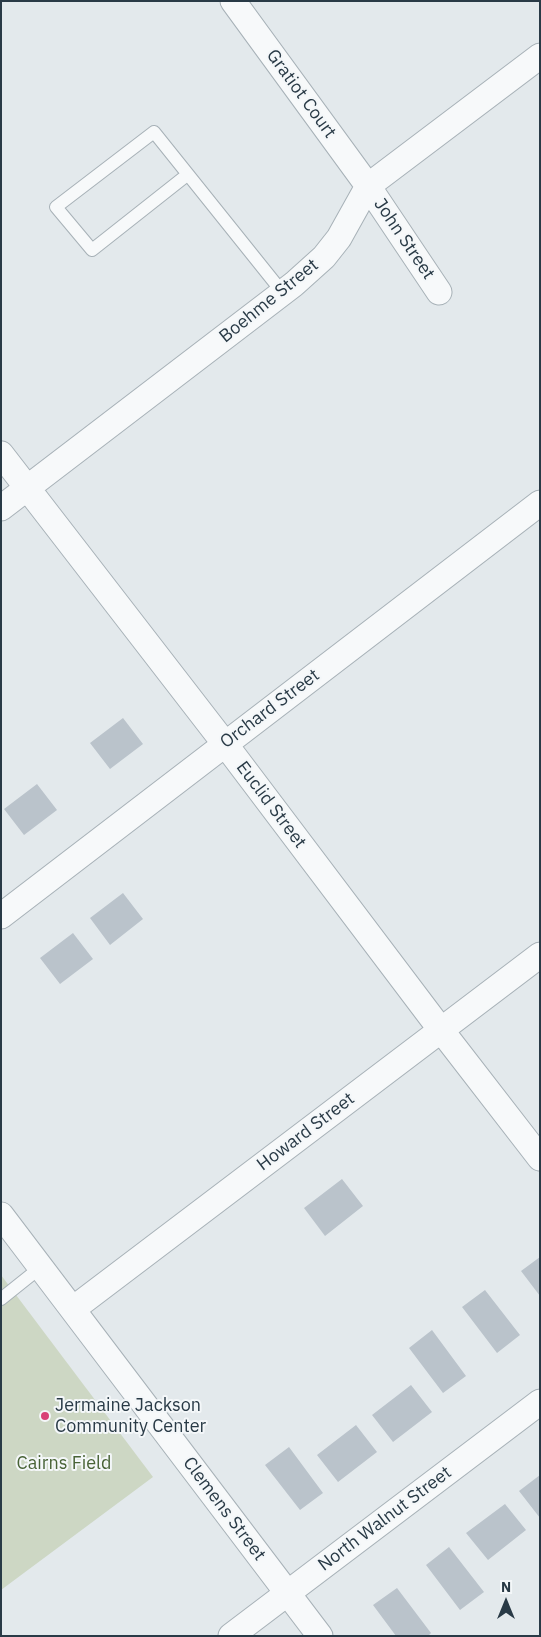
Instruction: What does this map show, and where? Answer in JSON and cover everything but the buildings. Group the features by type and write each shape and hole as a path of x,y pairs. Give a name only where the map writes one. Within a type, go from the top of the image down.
{"street":[{"name":"Gratiot Court","path":"233,1 368,186"},
{"name":"Boehme Street","path":"1,508 283,293 324,257 339,238 368,186 540,56"},
{"name":"John Street","path":"368,186 439,292"},
{"name":"Euclid Street","path":"1,454 225,744 540,1158"},
{"name":"Orchard Street","path":"1,916 540,504"},
{"name":"Howard Street","path":"73,1309 540,955"},
{"name":"Clemens Street","path":"1,1215 320,1636"},
{"name":"North Walnut Street","path":"231,1636 540,1402"}],"lane":[{"path":"187,175 92,250 56,207 154,132 283,293"},
{"path":"1,1299 41,1267"}],"green space":[{"name":"Cairns Field","path":"1,1275 153,1477 1,1590"}],"place":[{"name":"Jermaine Jackson Community Center","path":"45,1416"}]}
